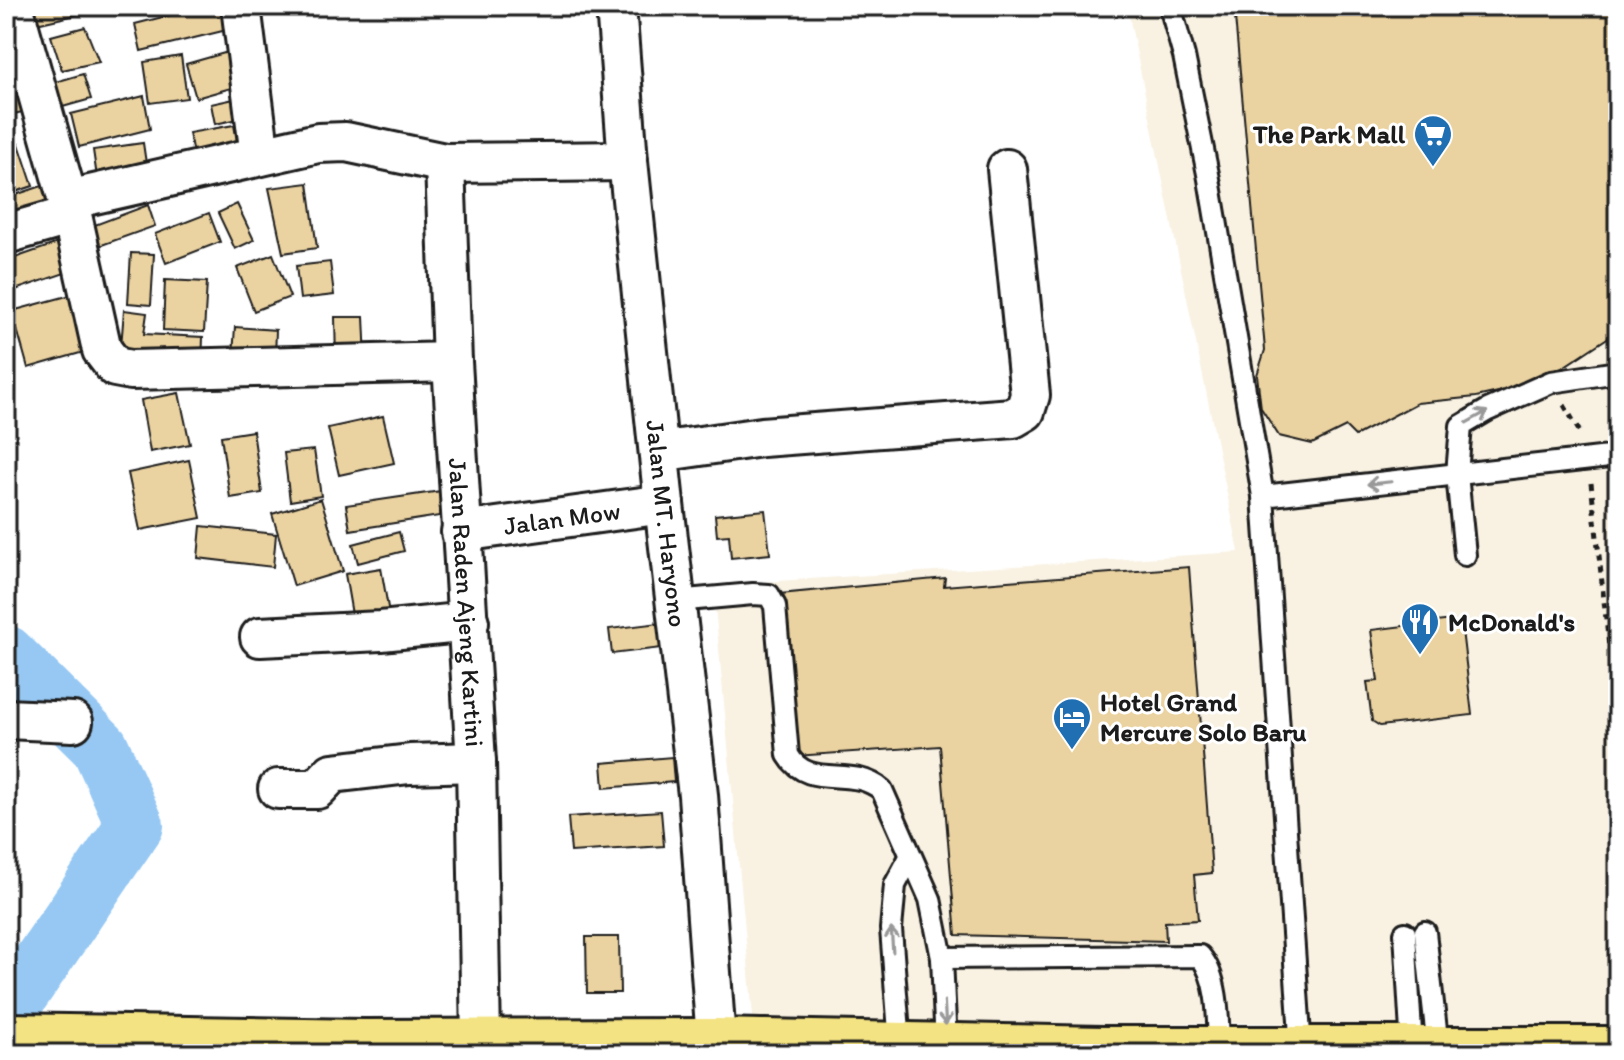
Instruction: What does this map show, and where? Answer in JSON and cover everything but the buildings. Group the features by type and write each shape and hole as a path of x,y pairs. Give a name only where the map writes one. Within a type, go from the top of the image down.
{"main road":[{"path":"28,1036 363,1048 481,1041 716,1041 1105,1052 1618,1049"}],"street":[{"path":"13,6 70,208 102,350 115,367 131,370 452,362"},
{"path":"241,6 260,156"},
{"name":"Jalan MT. Haryono","path":"616,6 628,161 698,795 716,1041"},
{"path":"6,234 70,208 318,143 346,142 445,163 628,161"},
{"name":"Jalan Raden Ajeng Kartini","path":"445,163 452,362 476,762 481,1041"},
{"path":"659,452 762,437 1013,418 1025,411 1030,395 1007,169"},
{"name":"Jalan Mow","path":"461,532 664,504"},
{"path":"260,637 381,631 469,622"},
{"path":"6,719 73,722"},
{"path":"278,789 317,789 332,773 410,764 476,762"}],"lane":[{"path":"1170,6 1184,56 1209,179 1263,496 1301,1050"},
{"path":"1465,555 1457,474 1461,426 1488,410 1551,382 1618,372"},
{"path":"1263,496 1618,456"},
{"path":"675,601 769,595 775,606 788,755 796,769 808,774 858,778 874,783 882,790 930,899 942,958 946,1046"},
{"path":"900,1045 891,929 895,885 910,857"},
{"path":"1415,933 1425,1048"},
{"path":"942,958 1200,956 1206,962 1217,1006 1219,1049"}],"path":[{"path":"1551,382 1586,444 1618,728"}],"shaded area":[{"path":"1127,6 1618,6 1618,1028 1238,1023 754,1027 713,585 1239,552"}],"waterway":[{"path":"6,654 100,747 135,825 17,998"}],"place":[{"name":"The Park Mall","path":"1433,168"},
{"name":"McDonald's","path":"1420,656"},
{"name":"Hotel Grand Mercure Solo Baru","path":"1072,751"}]}
